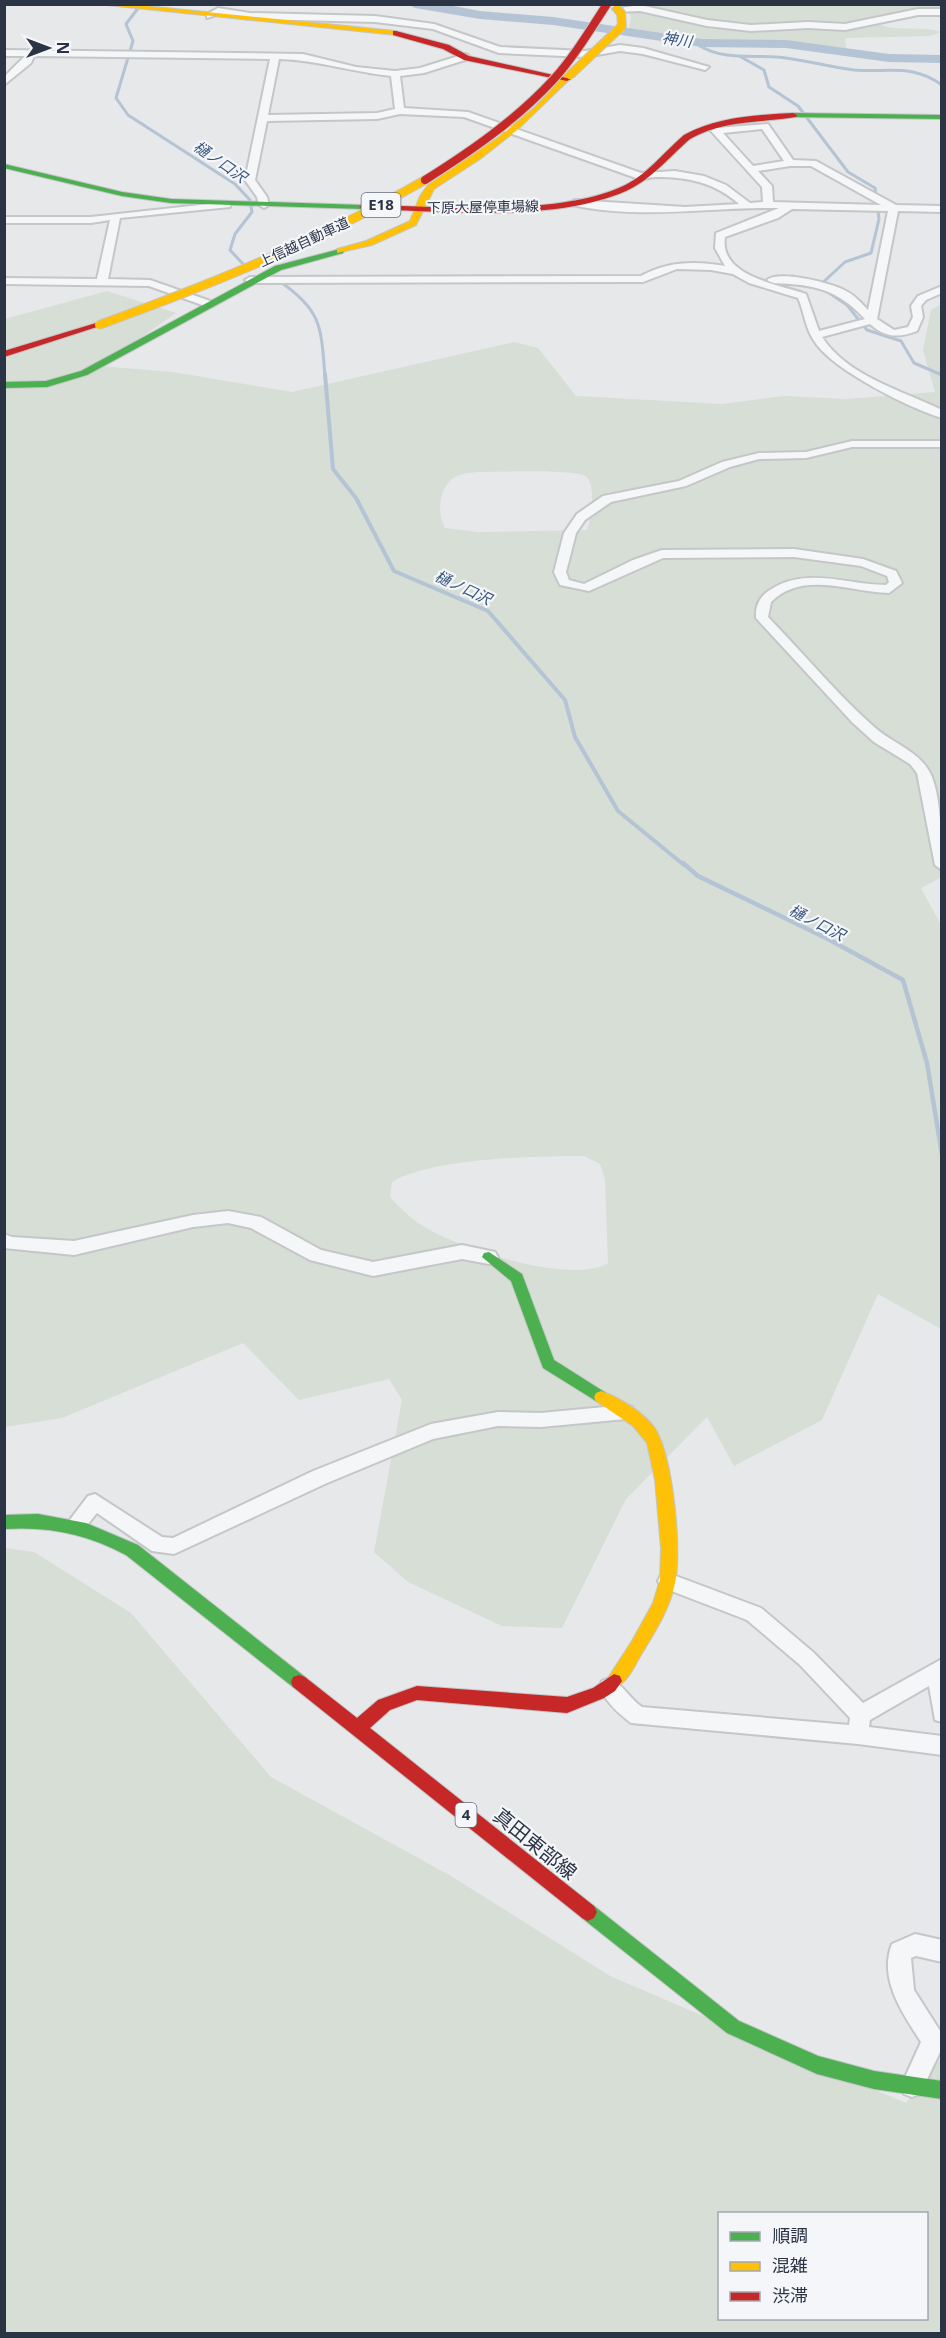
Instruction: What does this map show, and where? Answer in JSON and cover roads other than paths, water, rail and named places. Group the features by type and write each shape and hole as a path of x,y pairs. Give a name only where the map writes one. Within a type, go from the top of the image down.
{"main road":[{"path":"100,4 406,34 446,47 465,57 568,77"},
{"name":"上信越自動車道","path":"4,345 95,322 279,246 371,200 434,163 486,127 528,90 562,54 595,4"},
{"path":"4,386 47,384 84,373 250,280 278,268 369,243 403,229 418,218 418,208 424,194 432,185 475,158 510,131 622,26 621,13 610,6"},
{"name":"上信越自動車道","path":"4,354 206,286 307,242 382,204 445,166 497,130 558,74 610,6"},
{"name":"下原大屋停車場線","path":"4,166 122,194 171,201 418,208 540,207 575,203 613,194 644,176 690,135 740,119 806,115 942,117"},
{"path":"358,1728 379,1706 398,1696 417,1693 567,1705 588,1698 609,1686 628,1664 668,1581 665,1488 658,1449 649,1432 626,1412 548,1364 517,1278 489,1257"},
{"name":"真田東部線","path":"4,1522 42,1520 75,1525 113,1538 132,1550 733,2027 817,2065 874,2080 942,2090"}],"street":[{"path":"610,6 640,8 706,23 751,28 808,25 845,27 918,12 942,12"},
{"path":"210,16 218,11 250,16 375,19 434,27 499,50 585,54 620,48 643,51 705,67"},
{"path":"4,53 303,57 356,70 395,74 421,71 465,57"},
{"path":"4,82 28,61 31,53"},
{"path":"255,205 262,196 250,180 275,57"},
{"path":"395,74 400,111"},
{"path":"263,117 377,116 400,111 465,114 644,176 691,174 703,177 722,184 747,206"},
{"path":"768,205 767,186 716,131 765,126 790,163"},
{"path":"751,169 790,163 813,163 894,208"},
{"path":"575,203 599,207 685,210 768,205 837,212 894,208 942,209"},
{"path":"4,220 115,218 136,213 166,212 228,204"},
{"path":"788,207 774,216 720,235 719,248 740,275 754,284 802,296 807,303 811,327 834,357 864,377 942,414"},
{"path":"871,321 885,261 887,230 894,208"},
{"path":"102,281 115,218"},
{"path":"250,280 643,279 654,272 685,264 740,275 798,280 813,284 848,296 871,321 885,331 911,331 918,317 916,306 922,298 942,289"},
{"path":"4,281 150,283 209,304"},
{"path":"817,334 871,321"},
{"path":"942,444 852,444 806,455 759,456 726,464 682,484 607,500 581,517 570,533 560,572 564,582 585,588 637,563 662,554 794,553 863,563 892,574 896,583 894,587 884,589 818,579 791,583 768,597 760,612 762,618 857,719 879,739 915,761 924,773 942,865"},
{"path":"4,1240 8,1243 74,1248 193,1221 228,1217 255,1222 316,1255 373,1269 462,1252 489,1257"},
{"path":"75,1525 95,1502 159,1545 174,1546 320,1478 430,1432 498,1419 541,1420 626,1412"},
{"path":"668,1581 754,1614 807,1659 860,1725"},
{"path":"860,1725 940,1669"},
{"path":"940,1669 942,1713"},
{"path":"609,1686 624,1706 638,1716 860,1725 942,1746"},
{"path":"912,2086 933,2041 902,1995 900,1952 915,1945 942,1951"}],"waterway":[{"name":"神川","path":"415,4 480,15 553,21 702,43 786,44 889,58 942,59"},
{"name":"樋ノ口沢","path":"139,7 126,24 133,41 116,98 128,115 235,184 250,200 252,212 235,234 230,250 244,265"},
{"path":"702,43 700,46 728,55 786,58 854,70 910,71 931,78 942,85"},
{"path":"741,57 764,70 769,87 798,106 848,172 875,188 879,219 871,253 845,262 819,286 847,305 867,330 901,341 914,363 942,375 940,374"},
{"name":"樋ノ口沢","path":"279,281 304,301 317,321 325,376"},
{"name":"樋ノ口沢","path":"325,374 333,469 356,498 394,571 488,611 565,700 575,737 618,811 684,865"},
{"name":"樋ノ口沢","path":"683,863 698,876 828,939 903,980 927,1063 942,1155"}]}
